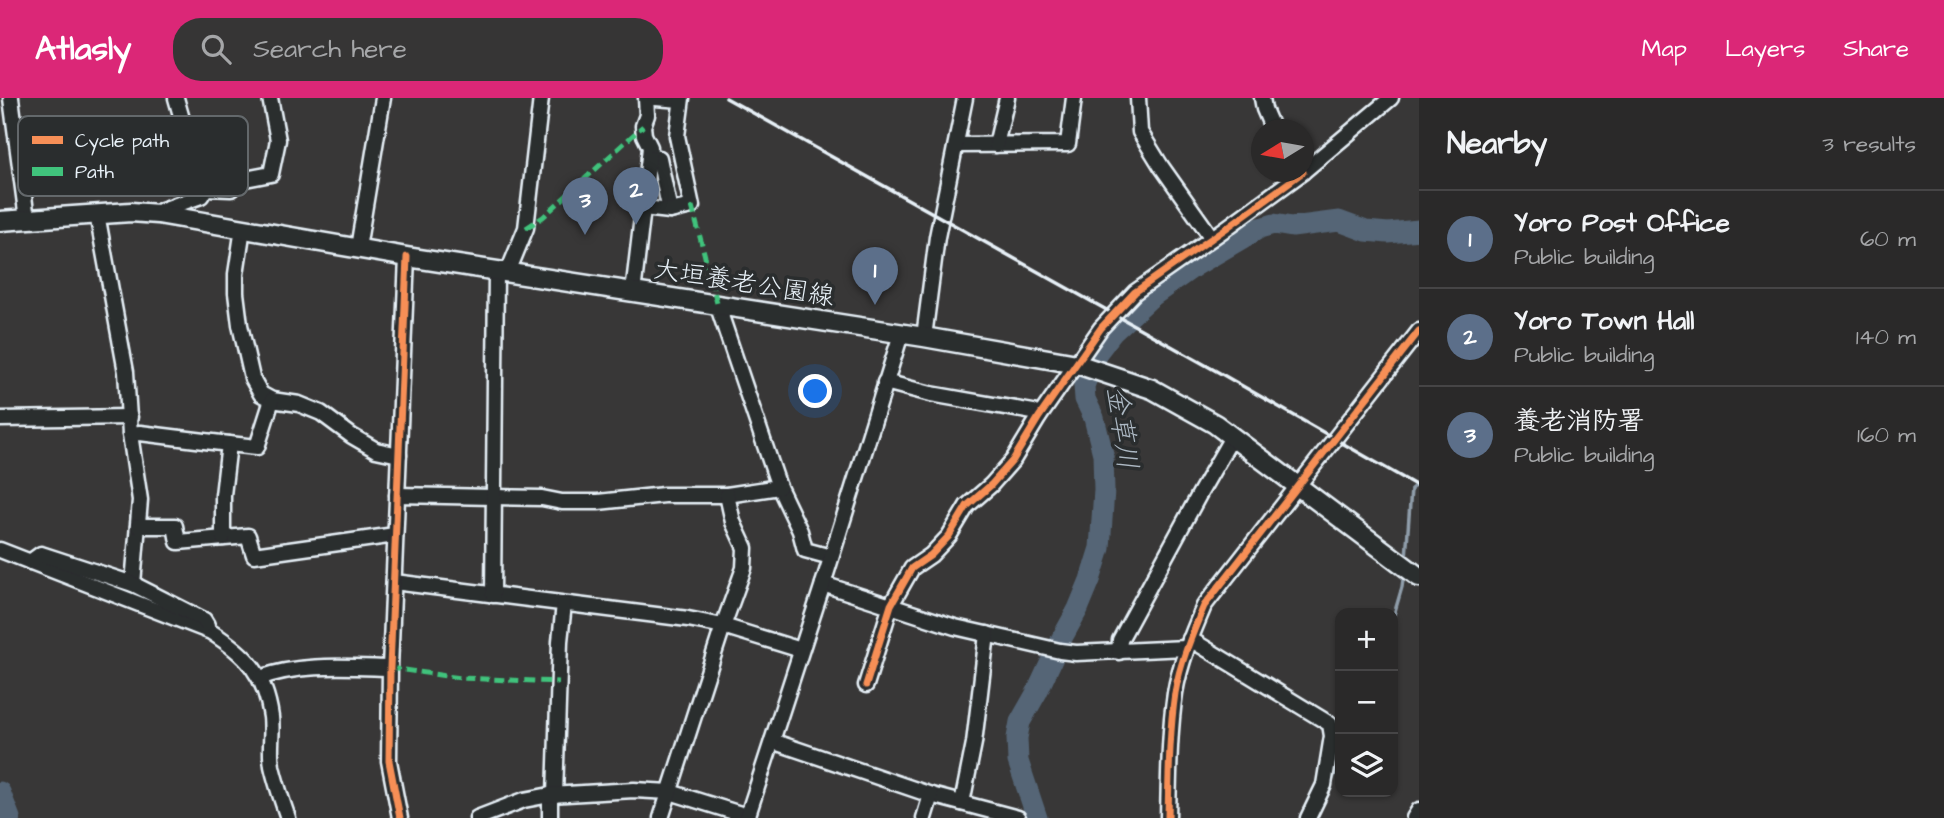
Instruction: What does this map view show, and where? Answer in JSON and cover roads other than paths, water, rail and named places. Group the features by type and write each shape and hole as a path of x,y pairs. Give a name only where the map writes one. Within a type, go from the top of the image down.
{"main road":[{"name":"大垣養老公園線","path":"0,221 131,212 158,214 407,257 923,337 1088,368 1152,390 1216,424 1409,570"}],"street":[{"path":"10,98 18,155"},
{"path":"176,98 181,116"},
{"path":"248,178 271,174 278,140 270,98"},
{"path":"358,248 383,98"},
{"path":"493,595 502,271 526,228 541,98"},
{"path":"633,293 650,147 643,126 647,115 646,98"},
{"path":"643,208 670,211 692,206 677,136 681,99 656,98"},
{"path":"923,337 937,237 965,98"},
{"path":"996,145 1007,98"},
{"path":"956,145 1068,144 1074,98"},
{"path":"1138,98 1140,132 1212,238"},
{"path":"1262,98 1268,119"},
{"path":"1314,162 1391,98"},
{"path":"649,157 659,158 670,211"},
{"path":"1225,229 1232,216 1275,182"},
{"path":"866,685 891,606 912,568 931,555 949,536 967,506 991,485 1013,460 1040,417 1088,368 1101,328 1135,292 1288,182"},
{"path":"24,196 27,219"},
{"path":"158,214 162,210 201,196"},
{"path":"97,214 127,372 130,434 140,500 132,584"},
{"path":"243,228 236,293 252,378 261,394 272,400 299,404 321,413 376,450 399,455"},
{"path":"400,818 389,761 390,668 407,257"},
{"path":"718,307 779,487 800,531 805,550 831,557"},
{"path":"1168,818 1175,692 1188,643 1204,606 1419,331"},
{"path":"477,818 524,800 552,795 634,790 670,792 747,817 901,334"},
{"path":"885,382 931,394 1033,412 1040,417"},
{"path":"130,434 257,447 272,400"},
{"path":"0,419 130,417"},
{"path":"1119,652 1120,640 1233,437"},
{"path":"223,538 223,495 229,444"},
{"path":"397,495 598,502 664,495 727,495 779,487"},
{"path":"661,818 744,568 745,548 733,522 727,495"},
{"path":"138,526 175,526 178,542 248,536 254,555 395,535"},
{"path":"0,550 211,632 234,647 260,678 266,694 271,718 272,764 288,818"},
{"path":"30,562 41,554 132,584 204,620 211,632"},
{"path":"394,582 688,619 723,626 801,650"},
{"path":"822,584 956,627 1054,650 1076,653 1119,652 1188,643 1330,724 1332,736 1324,785 1308,818"},
{"path":"550,818 564,604"},
{"path":"962,803 974,743 987,634"},
{"path":"260,678 289,670 329,667 390,668"},
{"path":"772,741 931,794 1018,818"},
{"path":"924,818 931,794"},
{"path":"1414,818 1419,810"}],"waterway":[{"name":"金草川","path":"1037,818 1018,761 1017,738 1020,722 1078,609 1100,548 1104,490 1103,454 1094,418 1085,399 1084,386 1097,353 1113,332 1150,298 1195,266 1260,228 1274,224 1292,227 1339,221 1366,231 1388,233 1419,230"},
{"path":"1406,558 1411,489 1419,482"},
{"path":"1396,608 1404,573"},
{"path":"1325,798 1335,774"},
{"path":"0,792 10,818"}],"railway":[{"path":"726,98 1419,487"}],"place":[{"name":"Yoro Town Hall","path":"636,225"},
{"name":"養老消防署","path":"585,235"},
{"name":"Yoro Post Office","path":"875,305"}]}
